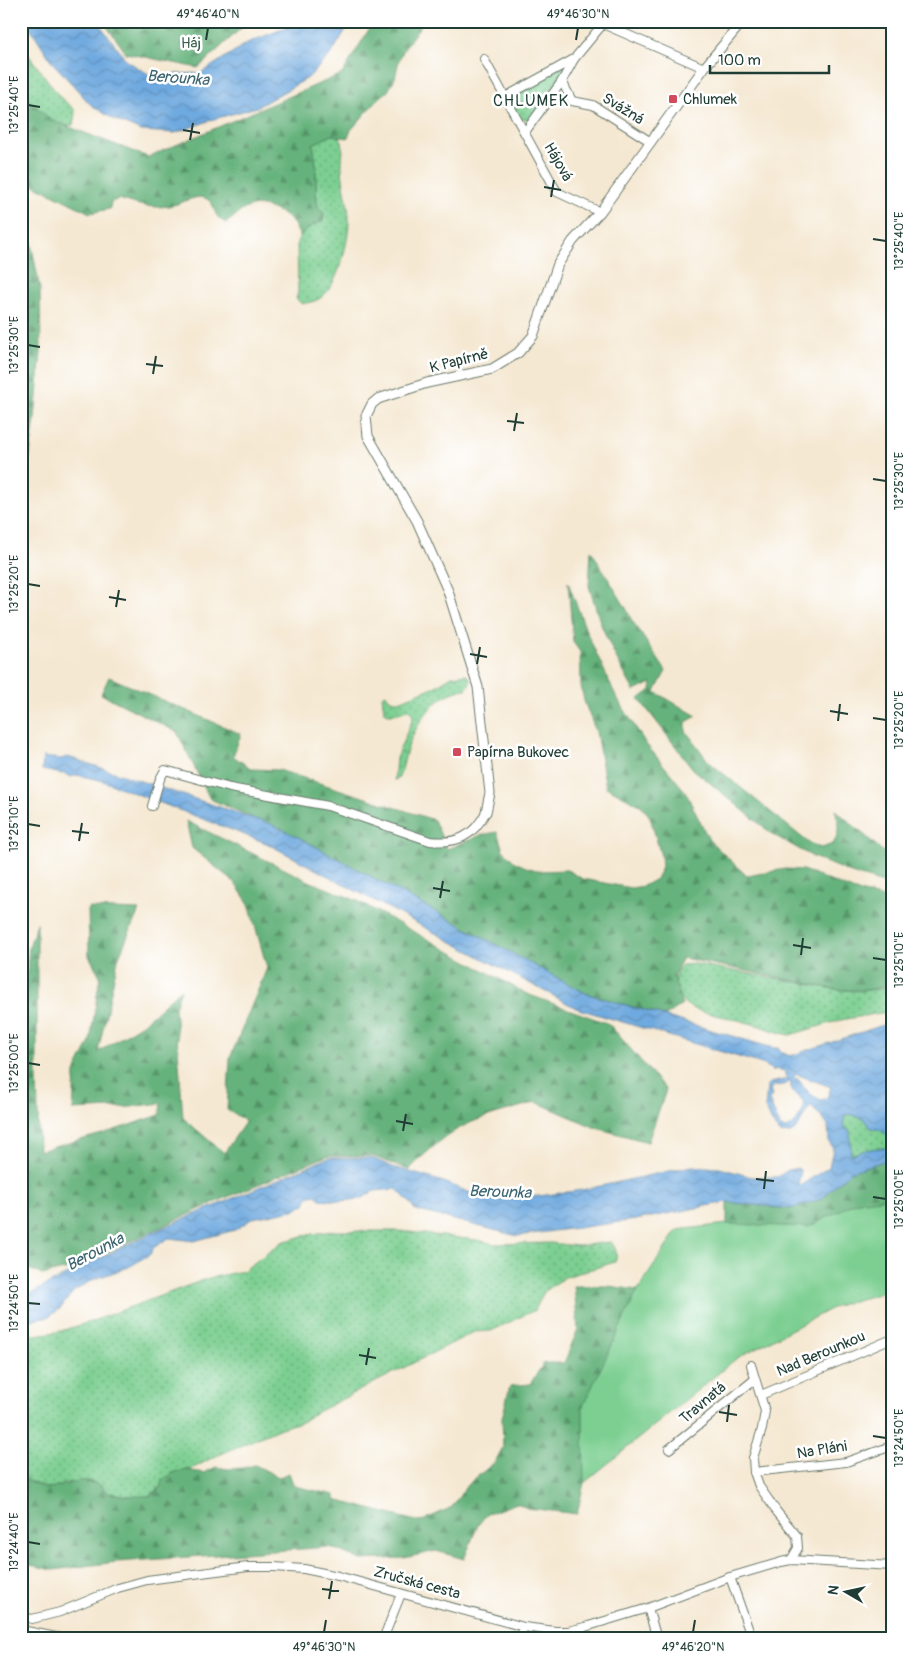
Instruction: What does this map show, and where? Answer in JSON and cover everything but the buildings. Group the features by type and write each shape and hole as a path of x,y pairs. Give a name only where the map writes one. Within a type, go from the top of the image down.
{"main road":[{"path":"26,1631 57,1638"}],"street":[{"name":"K Papírně","path":"486,812 490,793 478,686 448,591 417,521 368,436 366,416 372,404 378,399 426,383 492,369 518,353 533,336 558,264 574,241 600,212 704,68 743,21"},
{"path":"525,132 562,81 574,59 599,23 704,68"},
{"name":"Hájová","path":"484,59 557,192 600,212"},
{"path":"505,97 574,59"},
{"name":"Svážná","path":"562,81 572,101 593,105 651,142"},
{"path":"152,806 160,779 165,770 230,788 303,800 343,811 430,841 456,841 478,825 486,812"},
{"name":"Nad Berounkou","path":"761,1395 892,1339"},
{"path":"750,1366 765,1411 762,1429 753,1458 754,1472 759,1486 797,1536 798,1548 791,1560"},
{"name":"Travnatá","path":"669,1449 755,1379"},
{"name":"Na Pláni","path":"754,1472 846,1462 892,1446"},
{"name":"Zručská cesta","path":"21,1616 32,1619 60,1612 118,1588 146,1580 248,1567 274,1567 304,1569 338,1576 524,1627 570,1635 770,1564 791,1560 892,1566"},
{"path":"730,1577 752,1639"},
{"path":"383,1639 401,1594"},
{"path":"648,1608 657,1639"},
{"path":"26,1631 32,1619"},
{"path":"518,1639 524,1627"}],"green space":[{"name":"Háj","path":"103,21 249,21 198,68 126,53"},
{"path":"374,21 424,21 405,47 399,60 395,78 388,91 378,99 351,130 348,138 332,135 313,144 316,165 316,195 318,207 324,214 323,221 313,225 300,236 290,219 276,210 265,206 246,208 226,223 217,216 212,204 207,199 200,197 162,207 141,205 119,199 111,202 110,209 90,213 28,182 21,188 21,93 51,120 148,157 342,74"},
{"path":"21,45 60,97 74,109 73,125 58,124 51,120 21,93"},
{"path":"569,63 535,116 530,120 521,119 514,107 514,94"},
{"path":"332,135 339,136 342,143 342,170 349,214 349,229 342,261 329,290 318,300 302,304 296,299 298,292 297,242 304,232 323,221 324,214 318,207 316,195 316,165 313,144"},
{"path":"21,190 40,289 41,352 35,418 21,521"},
{"path":"591,550 631,619 666,671 655,692 697,716 686,722 686,731 708,761 809,843 821,848 833,844 837,835 838,823 835,809 887,855 892,857 892,886 851,873 813,857 772,834 693,769 639,699 651,690 652,683 634,691 617,660 601,625 589,586"},
{"path":"568,582 587,633 616,696 646,744 685,791 709,840 747,876 785,869 803,870 855,891 892,900 892,986 865,990 839,990 683,958 673,976 682,1005 665,1016 585,993 302,839 210,799 177,732 101,694 109,677 241,734 233,756 252,769 279,770 434,820 447,849 481,835 497,832 503,850 515,862 526,867 540,871 567,870 583,879 631,888 643,886 656,879 662,867 661,856 650,817 642,806 606,787 596,732 584,701 581,686 580,652 573,642"},
{"path":"466,674 470,678 470,683 466,689 445,696 421,720 407,750 400,776 394,780 396,758 413,718 412,712 408,710 393,714 384,712 382,696 386,694 391,700 399,701 436,686 452,676"},
{"path":"186,821 311,882 358,901 527,994 609,1024 666,1090 648,1142 596,1128 536,1102 486,1117 462,1127 437,1144 409,1170 372,1156 327,1156 213,1203 73,1268 42,1275 21,1265 21,1048 29,947 37,923 39,1151 102,1134 160,1115 161,1103 131,1107 73,1110 75,1072 90,1042 100,976 89,956 88,908 139,910 118,959 98,1052 142,1024 181,989 175,1007 183,1118 224,1153 246,1121 227,1110 230,1058 267,968 249,904 234,882 192,848"},
{"path":"696,964 839,990 859,991 892,988 892,1011 841,1020 790,1035 785,1034 754,1024 702,1012 687,1005 676,989 675,976 682,965"},
{"path":"846,1114 865,1120 871,1128 881,1130 889,1136 890,1144 886,1148 868,1150 851,1156 850,1131 846,1129 843,1123"},
{"path":"892,1155 892,1197 854,1203 809,1227 727,1224 727,1202 791,1209 821,1199 850,1172 890,1159"},
{"path":"892,1197 892,1290 836,1306 737,1358 584,1483 583,1406 638,1290 677,1230 727,1224 809,1227 854,1203"},
{"path":"332,1231 400,1231 477,1240 495,1244 551,1243 578,1246 611,1242 616,1256 615,1262 565,1277 544,1292 535,1310 491,1331 474,1332 313,1414 304,1421 281,1428 212,1458 190,1470 174,1472 160,1488 149,1496 138,1497 107,1493 102,1486 77,1482 46,1488 21,1478 21,1335 57,1332 87,1323 209,1278 243,1271 282,1242 306,1235"},
{"path":"574,1286 608,1286 638,1290 583,1406 584,1483 577,1514 527,1508 517,1503 487,1514 478,1525 464,1559 436,1551 404,1558 361,1560 330,1547 117,1562 53,1570 21,1563 21,1478 44,1488 86,1481 100,1486 107,1493 124,1496 150,1496 160,1488 162,1480 175,1472 187,1470 204,1473 216,1467 228,1469 255,1465 279,1477 289,1473 294,1486 335,1495 335,1500 420,1522 452,1507 467,1485 495,1462 503,1447 502,1418 510,1386 530,1384 544,1363 564,1363 578,1329"}],"water":[{"name":"Berounka","path":"26,21 97,21 127,61 150,75 201,73 247,43 290,26 297,21 351,21 332,53 308,78 257,107 214,119 175,133 141,131 113,119 91,105 52,62"},
{"path":"43,757 61,759 68,757 271,824 585,993 773,1048 779,1048 781,1052 790,1056 892,1022 892,1155 890,1159 850,1172 821,1199 791,1209 727,1202 636,1220 517,1236 415,1210 397,1189 374,1191 361,1199 341,1201 320,1199 316,1194 308,1197 305,1204 293,1210 253,1218 235,1230 194,1241 169,1238 153,1248 152,1253 129,1267 92,1280 73,1292 60,1309 46,1318 21,1321 21,1302 30,1294 77,1269 160,1229 328,1158 372,1158 393,1167 444,1182 476,1195 503,1199 582,1190 692,1166 720,1168 752,1177 778,1177 788,1170 798,1168 801,1171 798,1184 801,1185 829,1167 833,1149 829,1141 828,1126 811,1107 792,1132 787,1134 780,1133 775,1127 765,1108 767,1086 770,1083 787,1079 785,1071 775,1069 773,1072 762,1064 576,1008 266,843 100,780 77,775 70,777 64,773 42,770","holes":["796,1074 831,1087 827,1098 822,1100 811,1094 798,1079 793,1078","789,1081 793,1092 801,1099 803,1104 802,1113 789,1128 785,1129 780,1126 769,1100 772,1096 770,1090 773,1086 784,1085","846,1114 865,1120 871,1128 881,1130 889,1136 890,1144 886,1148 877,1148 851,1155 850,1131 846,1129 843,1123"]}],"place":[{"name":"Chlumek","path":"673,99"},
{"name":"Papírna Bukovec","path":"457,752"}],"district":[{"name":"CHLUMEK","path":"531,101"}]}
